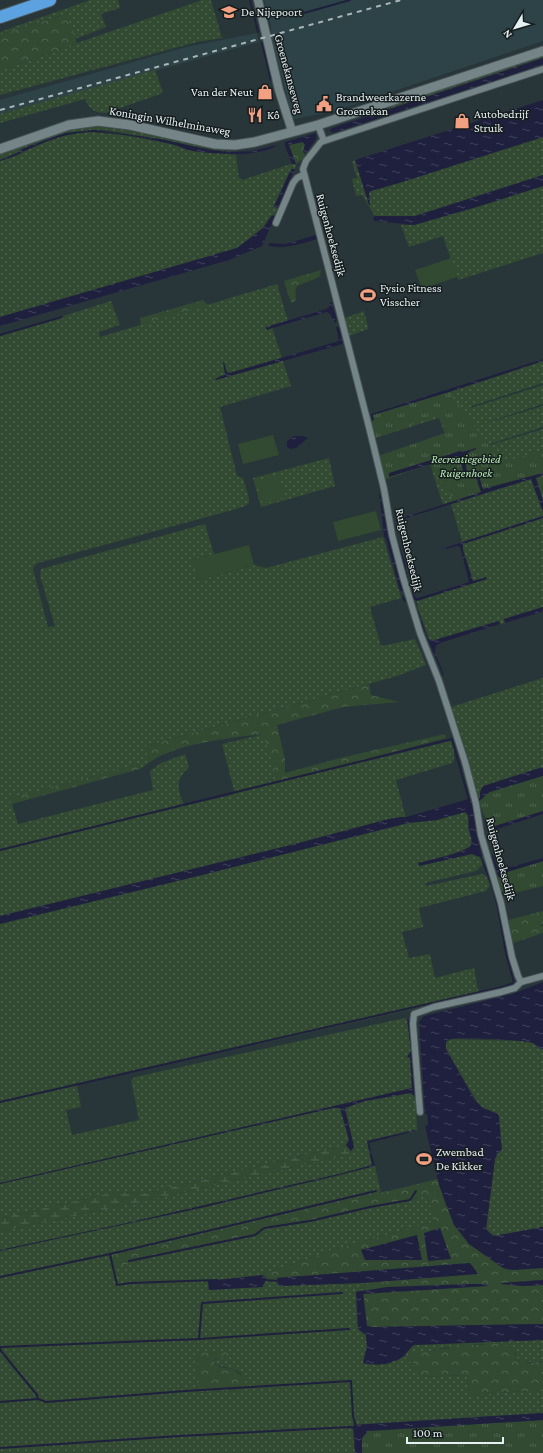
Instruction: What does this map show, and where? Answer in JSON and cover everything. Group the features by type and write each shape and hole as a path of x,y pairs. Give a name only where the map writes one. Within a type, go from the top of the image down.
{"highway":[{"path":"0,17 50,0"}],"main road":[{"name":"Koningin Wilhelminaweg","path":"0,149 69,125 98,121 130,125 215,144 234,145 255,142 318,125 543,51"}],"street":[{"name":"Groenekanseweg","path":"258,0 280,90 292,131"},
{"path":"276,224 293,183 297,178 304,175 303,169 306,161 321,142 543,69"},
{"path":"318,125 324,141"},
{"name":"Ruigenhoeksedijk","path":"304,175 369,427 403,577 420,633 444,695 476,801 480,835 496,883 512,957 521,982"},
{"path":"420,1112 413,1024 414,1014 434,1007 515,988 521,982 543,976"}],"shaded area":[{"path":"264,0 543,0 543,41 335,111 294,119 292,117 272,39 271,26"},
{"path":"257,33 259,42 0,114 0,100 186,47"}],"green space":[{"path":"90,0 118,0 120,8 101,14 106,27 75,39 68,19 68,13 0,35 0,32"},
{"path":"202,0 211,0 222,38 197,42 0,95 0,71"},
{"path":"69,13 68,19 77,43 0,71 0,35"},
{"path":"543,54 543,58 390,110 389,107 395,104"},
{"path":"155,70 163,93 106,113 93,110 85,99 0,123 0,114"},
{"path":"94,126 147,133 235,152 197,147 114,131 93,130 75,132 48,139 22,149 19,152 0,160 0,153 65,130"},
{"path":"90,132 122,135 171,144 186,149 236,155 239,178 242,180 291,164 296,164 295,169 291,169 274,205 274,207 278,208 274,216 271,216 263,228 237,248 0,317 0,161 17,156 32,147 60,136"},
{"path":"543,137 543,175 415,216 375,216 362,195 356,196 352,179 357,178 352,162 355,160 370,204 370,191"},
{"path":"302,142 305,144 303,150 305,157 296,164 288,145"},
{"path":"543,186 543,253 458,280 443,236 409,247 401,225 414,225"},
{"path":"451,258 457,277 422,289 415,270"},
{"path":"321,270 320,276 317,278 297,286 295,301 291,303 284,281"},
{"path":"277,284 288,321 272,327 291,386 220,407 237,476 243,478 249,503 236,509 38,563 33,569 48,627 55,626 40,576 41,569 205,524 214,554 193,560 198,580 254,565 266,568 383,537 401,598 370,607 381,646 415,639 426,665 397,676 146,746 150,762 140,769 139,764 9,799 18,824 153,790 150,771 161,763 185,754 189,767 179,781 179,790 184,806 235,794 222,744 264,734 278,782 451,741 454,750 454,760 452,763 396,780 406,818 400,817 385,820 295,844 0,916 0,336 111,301 120,325 99,332 100,337"},
{"path":"203,300 208,305 141,325 140,318"},
{"path":"364,311 368,329 349,336 344,318"},
{"path":"543,361 543,383 472,406 471,408 543,385 543,404 479,425 543,406 543,427 490,445 543,429 543,473 485,490 446,437 439,418 375,438 371,416 372,421 373,415"},
{"name":"Recreatiegebied Ruigenhoek","path":"449,392 501,462 543,451 543,508 532,477 454,501 430,464 384,480 378,456 445,433 440,415 375,438 369,417 371,416 372,421 373,415"},
{"path":"273,435 279,455 243,464 238,444"},
{"path":"329,458 335,486 261,507 253,478"},
{"path":"430,464 481,493 443,505"},
{"path":"278,475 285,497 263,504 256,482"},
{"path":"531,479 543,512 543,516 462,542 451,504"},
{"path":"376,511 381,530 338,541 333,522"},
{"path":"543,518 543,607 504,619 505,623 500,624 498,621 433,641 429,638 417,602 415,601 487,579 473,581 463,550 463,544"},
{"path":"249,545 254,565 198,580 192,560"},
{"path":"543,678 543,767 483,786 480,792 480,798 478,799 469,763 451,707"},
{"path":"369,684 371,695 399,702 343,707 277,725 285,759 285,773 340,758 445,734 446,738 278,782 263,734 205,742 175,750 150,762 146,746"},
{"path":"139,764 140,769 12,804 8,799"},
{"path":"543,767 543,811 492,827 488,826 478,799 480,798 480,792 483,786"},
{"path":"465,812 468,815 472,840 471,845 468,848 455,853 419,863 419,866 472,854 479,857 482,856 487,863 483,864 476,871 425,883 426,886 482,874 486,877 490,885 486,891 419,908 423,927 402,932 409,958 430,954 435,978 474,968 479,994 77,1085 81,1107 66,1110 72,1135 139,1120 131,1080 135,1077 405,1018 407,1020 411,1052 408,1057 410,1058 412,1088 0,1183 0,924 408,823 437,820"},
{"path":"543,861 543,886 502,896 497,875 499,877 500,874"},
{"path":"543,911 543,923 540,926 543,926 543,933 513,943 508,920"},
{"path":"452,1039 523,1041 533,1043 538,1048 543,1049 543,1227 494,1236 486,1229 495,1159 500,1151 498,1114 479,1105 446,1049 446,1042"},
{"path":"411,1093 416,1095 417,1131 414,1130 367,1141 372,1165 127,1223 0,1250 0,1232 172,1195 349,1154 354,1147 345,1108 365,1101"},
{"path":"333,1108 340,1108 349,1140 346,1145 156,1191 144,1193 115,1192 0,1218 0,1184"},
{"path":"346,1145 351,1151 349,1154 172,1195 0,1232 0,1218 115,1192 144,1193 156,1191"},
{"path":"375,1166 381,1193 142,1250 109,1255 111,1268 193,1246 264,1234 272,1228 427,1196 436,1221 332,1250 262,1275 208,1281 209,1290 262,1287 277,1278 278,1286 362,1283 363,1290 356,1292 358,1329 366,1334 367,1346 363,1363 374,1365 385,1364 405,1354 408,1360 415,1364 409,1374 421,1371 423,1377 467,1375 469,1395 543,1390 543,1413 353,1425 355,1453 0,1453 0,1251 334,1177","holes":["198,1353 220,1358 215,1360 214,1363 216,1365 236,1370 241,1374 242,1390 196,1393"]},
{"path":"438,1179 446,1206 469,1244 511,1270 543,1268 543,1280 501,1284 523,1286 543,1285 543,1324 367,1326 362,1283 478,1274 470,1263 277,1278 262,1287 267,1278 262,1275 267,1272 332,1250 436,1221 427,1196 272,1228 264,1234 193,1246 111,1269 109,1255 142,1250","holes":["417,1235 419,1247 382,1260 366,1260 361,1250"]},
{"path":"543,1340 543,1361 535,1362 521,1362 516,1357 516,1353 483,1344 447,1347 429,1352 407,1352 414,1345"},
{"path":"496,1344 510,1347 514,1351 517,1359 520,1361 530,1363 543,1361 543,1390 469,1395 467,1375 423,1377 421,1372 409,1374 415,1364 408,1360 405,1354 407,1352 429,1352 455,1346"},
{"path":"230,1352 226,1357 215,1359 214,1363 217,1366 231,1369 239,1373 243,1378 242,1390 196,1393 198,1353"},
{"path":"543,1420 543,1453 362,1453 362,1438 368,1431"}],"water":[{"path":"543,58 543,64 506,77 333,133 330,130 332,128"},
{"path":"543,100 543,137 371,191 369,193 369,205 355,160"},
{"path":"93,130 161,139 210,150 235,152 252,151 277,145 259,152 221,154 188,150 173,144 120,134 89,132 76,133 53,139 0,161 22,149 65,133"},
{"path":"316,133 316,139 307,152 304,153 303,151 305,145 303,142 289,145 296,164 292,164 285,146 285,142"},
{"path":"291,169 295,169 278,208 274,207"},
{"path":"543,175 543,186 414,225 374,221 373,218 375,216 415,216"},
{"path":"272,215 274,216 274,219 262,246 229,260 0,326 0,317 237,248 263,228"},
{"path":"316,235 317,239 299,244 282,247 269,246 269,243 285,244"},
{"path":"332,302 337,321 335,323 330,314 327,312 266,330 266,327 326,309 329,307 329,303"},
{"path":"336,327 339,327 343,344 216,380 215,379 225,374 224,362 227,372 229,373 339,341"},
{"path":"543,359 543,361 449,392 373,415 374,420 372,421 371,414"},
{"path":"294,436 303,436 308,438 296,448 290,449 287,447 287,441"},
{"path":"476,448 464,455 467,472 469,473 477,470 483,489 543,473 543,475 536,478 543,500 543,512 531,479 394,522 396,520 481,492 475,475 465,477 459,457 457,456 389,477 389,473 460,451 463,452"},
{"path":"379,493 403,591 400,591 384,536"},
{"path":"543,516 543,518 463,544 463,550 473,581 486,577 487,579 417,601 412,598 398,546 400,546 405,561 408,581 414,595 418,598 469,582 460,547 457,546 443,550 444,548"},
{"path":"543,607 542,612 505,623 504,619"},
{"path":"417,608 428,639 431,641 499,621 500,624 440,643 436,646 435,652 444,675 443,676 421,623"},
{"path":"543,767 543,776 490,792 480,801 474,803 476,831 482,856 480,857 472,854 419,866 418,863 455,853 468,848 471,845 472,840 468,815 465,812 437,820 408,823 0,924 0,916 295,844 385,820 406,817 471,798 473,800 480,798 480,792 483,786"},
{"path":"543,811 543,814 488,832 486,824 492,827"},
{"path":"493,855 498,869 500,870 543,858 543,861 501,874 499,878 491,856"},
{"path":"543,982 543,1049 533,1043 507,1040 458,1038 449,1039 446,1042 446,1049 474,1099 483,1108 498,1114 499,1117 502,1150 497,1153 495,1159 486,1229 494,1236 543,1227 543,1268 511,1270 503,1268 469,1244 454,1225 439,1185 425,1126 428,1125 427,1114 425,1114 419,1022 424,1016 512,994"},
{"path":"408,1017 410,1018 415,1097 411,1093 365,1101 345,1108 354,1147 351,1151 346,1145 349,1140 340,1108 333,1108 0,1184 412,1088 410,1058 407,1057 411,1051"},
{"path":"415,1131 369,1143 375,1166 201,1208 0,1251 127,1223 372,1165 367,1141"},
{"path":"440,1228 451,1259 428,1261 424,1233"},
{"path":"417,1235 422,1260 365,1260 361,1250"},
{"path":"470,1263 478,1274 362,1283 278,1286 277,1278"},
{"path":"262,1275 267,1278 262,1287 209,1290 208,1281"},
{"path":"543,1280 543,1285 523,1286 501,1284 502,1283"},
{"path":"487,1284 488,1286 363,1294 367,1326 543,1324 543,1340 414,1345 402,1358 386,1364 363,1363 367,1346 366,1335 358,1329 356,1292 387,1287"},
{"path":"543,1413 543,1420 368,1431 362,1438 362,1453 355,1453 353,1425"}],"waterway":[{"path":"250,0 258,32"},
{"path":"304,13 350,0"},
{"path":"262,43 271,80"},
{"path":"0,335 62,317"},
{"path":"403,597 405,601"},
{"path":"0,850 452,739 469,800"},
{"path":"0,1102 514,983 506,953 493,888 480,854"},
{"path":"0,1277 110,1254 376,1191"},
{"path":"129,1261 255,1235 264,1228 310,1221 370,1207 410,1200 416,1191"},
{"path":"110,1254 117,1285 130,1283 217,1280"},
{"path":"264,1280 279,1281"},
{"path":"199,1339 202,1303 342,1293"},
{"path":"0,1347 199,1339 349,1329"},
{"path":"0,1348 37,1395 38,1399"},
{"path":"0,1402 38,1399 46,1402 185,1391 351,1381 353,1416 356,1427"},
{"path":"0,1448 179,1436 354,1428"}],"railway":[{"path":"0,110 401,0"}],"place":[{"name":"De Nijepoort","path":"229,12"},
{"name":"Van der Neut","path":"265,92"},
{"name":"Brandweerkazerne Groenekan","path":"324,104"},
{"name":"Kô","path":"255,115"},
{"name":"Autobedrijf Struik","path":"462,121"},
{"name":"Fysio Fitness Visscher","path":"368,295"},
{"name":"Zwembad De Kikker","path":"424,1159"}]}
